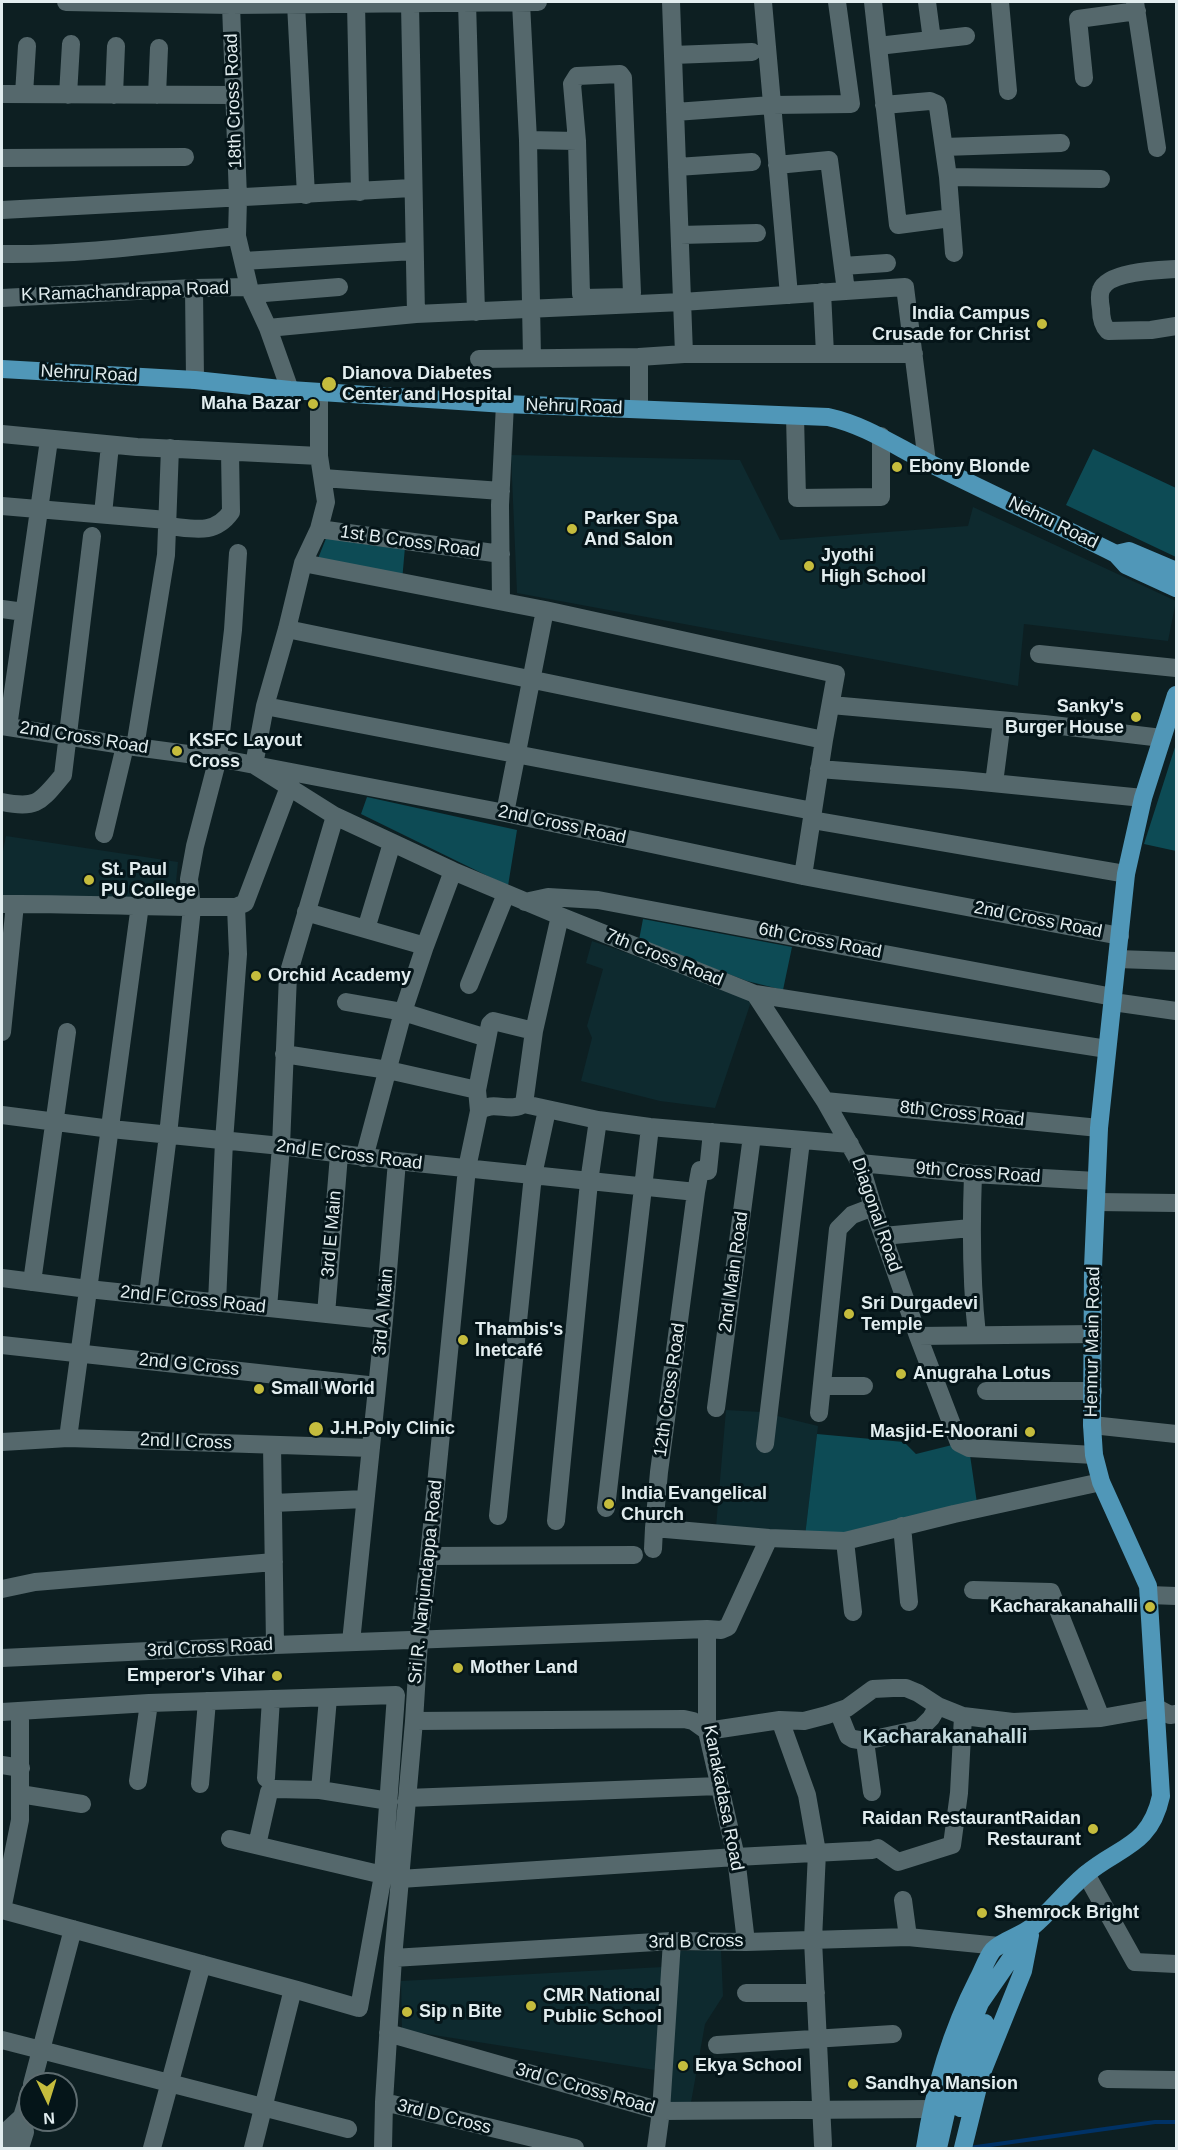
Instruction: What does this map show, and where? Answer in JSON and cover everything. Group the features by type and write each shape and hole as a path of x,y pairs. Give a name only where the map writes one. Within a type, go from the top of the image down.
{"main road":[{"name":"Nehru Road","path":"2,369 195,380 290,390 505,404 828,417 845,421 881,436 927,462 1116,554 1126,565 1176,588"},
{"name":"Nehru Road","path":"1116,554 1129,551 1176,572"},
{"name":"Hennur Main Road","path":"1003,1954 1086,1874 1135,1842 1149,1829 1157,1814 1161,1796 1148,1586 1101,1482 1094,1455 1093,1334 1099,1128 1126,874 1143,798 1176,695"},
{"path":"945,2144 981,2075 1023,1971 1032,1928"},
{"path":"993,1951 1003,1954 945,2144 931,2109 940,2073 969,1998 993,1951"}],"street":[{"path":"66,2 231,5 527,2 532,358"},
{"path":"467,2 476,312"},
{"path":"671,2 684,354"},
{"path":"763,2 789,295"},
{"path":"675,112 772,105 850,104 837,2"},
{"path":"873,2 898,225 951,218"},
{"path":"927,2 932,40"},
{"path":"1000,2 1008,91"},
{"path":"401,3 412,188 416,314"},
{"path":"296,4 306,195"},
{"path":"357,4 360,192"},
{"name":"18th Cross Road","path":"231,5 237,236 251,291 268,328 290,390"},
{"path":"1084,78 1078,19 1136,6 1157,148"},
{"path":"878,46 966,36"},
{"path":"68,95 71,44"},
{"path":"24,94 27,46"},
{"path":"114,95 116,46"},
{"path":"157,95 159,48"},
{"path":"673,55 752,52"},
{"path":"620,74 623,78 632,293 628,297 584,298 581,294 577,141 572,84 575,77 620,74"},
{"path":"2,94 234,95"},
{"path":"884,105 930,102 937,104 948,177 954,253"},
{"path":"528,140 577,141"},
{"path":"944,147 1061,142"},
{"path":"2,158 185,157"},
{"path":"777,165 829,160 846,291"},
{"path":"677,167 752,162"},
{"path":"948,177 1101,179"},
{"path":"2,210 412,188"},
{"path":"680,234 757,233"},
{"path":"2,254 125,248 237,236"},
{"path":"243,261 414,251"},
{"path":"843,266 886,263"},
{"path":"1176,269 1128,273 1106,282 1101,288 1100,300 1101,316 1104,327 1108,331 1151,330 1176,326"},
{"name":"K Ramachandrappa Road","path":"2,298 194,288 251,291 339,287"},
{"path":"268,328 416,314 682,302 905,287 927,462"},
{"path":"194,288 195,380"},
{"path":"822,292 825,354"},
{"path":"479,359 639,357 684,354 915,354"},
{"path":"639,357 639,409"},
{"path":"254,765 265,706 303,563 319,529 326,502 320,456 319,392"},
{"path":"501,601 501,491 505,404"},
{"path":"795,416 797,498 881,497 881,436"},
{"path":"2,434 111,445 320,456"},
{"path":"4,726 9,666 24,612 49,440"},
{"path":"103,514 111,445"},
{"path":"104,834 130,746 166,555 170,448"},
{"path":"2,506 103,514 212,529 225,521 231,513 230,452"},
{"path":"323,477 501,491"},
{"name":"1st B Cross Road","path":"319,529 501,554"},
{"path":"2,802 25,806 43,799 63,775 92,536"},
{"path":"148,1295 192,908 189,879 195,846 218,758 233,630 238,553"},
{"path":"303,563 545,610 837,674 819,769 803,876"},
{"path":"2,609 24,612"},
{"path":"505,813 545,610"},
{"path":"287,629 824,740"},
{"path":"1039,654 1176,668"},
{"path":"831,705 1162,738"},
{"path":"265,706 516,753 812,815 1126,874"},
{"path":"994,783 1002,721"},
{"name":"2nd Cross Road","path":"4,726 218,758 505,813 803,876 1119,936"},
{"name":"7th Cross Road","path":"254,765 335,816 453,871 755,994 1107,1049"},
{"path":"819,769 1143,798"},
{"path":"2,1032 8,904 236,907 244,903 289,787"},
{"path":"268,1308 281,1146 288,975 335,816"},
{"path":"366,929 392,843"},
{"path":"364,1158 404,1012 425,946 453,871"},
{"path":"469,985 506,894"},
{"name":"6th Cross Road","path":"525,902 548,897 598,900 1176,1011"},
{"path":"68,1438 140,905"},
{"path":"217,1303 224,1141 238,954 236,907"},
{"path":"306,912 425,946"},
{"path":"524,1104 534,1031 560,916"},
{"path":"1118,959 1176,960"},
{"name":"Diagonal Road","path":"755,994 825,1101 860,1163 918,1336 959,1443 969,1448 1094,1455"},
{"path":"346,1002 404,1012 487,1038"},
{"name":"Sri R. Nanjundappa Road","path":"383,2148 393,1958 391,1877 398,1800 414,1721 419,1641 467,1168 479,1111 477,1090 490,1023 493,1021 534,1031"},
{"path":"32,1282 68,1032"},
{"path":"284,1054 388,1070 477,1090"},
{"name":"8th Cross Road","path":"825,1101 1099,1128"},
{"path":"479,1111 489,1106 517,1107 524,1104 598,1120 650,1127 850,1144"},
{"path":"498,1516 533,1175 547,1110"},
{"name":"2nd E Cross Road","path":"2,1115 56,1120 111,1129 281,1146 364,1158 696,1192"},
{"path":"556,1521 589,1182 598,1120"},
{"path":"606,1508 650,1127"},
{"name":"12th Cross Road","path":"653,1549 659,1472 696,1192 700,1170 708,1171 712,1132"},
{"name":"2nd Main Road","path":"716,1408 752,1136"},
{"path":"765,1444 801,1141"},
{"name":"3rd E Main","path":"326,1314 339,1155"},
{"name":"3rd A Main","path":"351,1642 384,1320 397,1161"},
{"name":"9th Cross Road","path":"860,1163 973,1174 1096,1181"},
{"path":"973,1174 971,1228 973,1298 977,1335"},
{"path":"1096,1202 1176,1203"},
{"path":"819,1413 838,1229 852,1215 873,1207"},
{"path":"883,1236 971,1228"},
{"name":"2nd F Cross Road","path":"2,1278 384,1320"},
{"path":"918,1336 1093,1334"},
{"name":"2nd G Cross","path":"2,1345 377,1386"},
{"path":"822,1386 864,1386"},
{"path":"986,1391 1093,1391"},
{"path":"1092,1425 1176,1434"},
{"name":"2nd I Cross","path":"2,1442 68,1438 370,1448"},
{"path":"272,1445 276,1645"},
{"path":"654,1528 769,1538 845,1541 902,1526 1101,1482"},
{"path":"273,1503 365,1499"},
{"path":"902,1526 909,1602"},
{"path":"707,1629 721,1630 728,1627 769,1538"},
{"path":"845,1541 853,1612"},
{"path":"429,1556 634,1555"},
{"path":"2,1589 35,1582 274,1562"},
{"path":"973,1590 1051,1592 1101,1719"},
{"path":"1149,1595 1176,1596"},
{"name":"3rd Cross Road","path":"2,1658 707,1629"},
{"name":"Kanakadasa Road","path":"707,1629 707,1731 736,1857 746,1942"},
{"path":"414,1721 684,1719 693,1721 707,1731 780,1720 804,1721 847,1708 873,1689 893,1688 906,1688 938,1706 963,1716 1012,1722 1101,1719 1157,1708 1170,1715 1176,1714"},
{"path":"391,1877 359,2008 2,1910 20,1820 21,1768 11,1712 149,1703 396,1695 398,1800"},
{"path":"320,1790 327,1698"},
{"path":"266,1778 272,1699"},
{"path":"200,1784 207,1701"},
{"path":"138,1781 149,1703"},
{"path":"838,1711 848,1736 865,1741 920,1728 931,1718 938,1706"},
{"path":"230,1839 391,1877 878,1848 898,1862 952,1845 963,1716"},
{"path":"780,1720 807,1795 817,1852 813,1940 824,2145"},
{"path":"865,1741 872,1792"},
{"path":"2,1765 21,1768"},
{"path":"257,1845 269,1792 275,1789 320,1790 398,1800 719,1786"},
{"path":"20,1794 82,1804"},
{"path":"1086,1874 1135,1962 1176,1964"},
{"path":"903,1900 909,1937"},
{"path":"36,2072 73,1929"},
{"name":"3rd B Cross","path":"393,1958 672,1941 746,1942 909,1937 1003,1954"},
{"path":"656,2148 661,2111 672,1941"},
{"path":"152,2148 202,1964"},
{"path":"253,2148 293,1989"},
{"path":"746,1993 816,1994"},
{"name":"3rd C Cross Road","path":"388,2033 661,2111 931,2109"},
{"path":"717,2045 893,2034"},
{"path":"2,2040 348,2129"},
{"path":"1107,2079 1176,2080"},
{"name":"3rd D Cross","path":"384,2102 575,2148"},
{"path":"12,2146 24,2132"}],"shaded area":[{"path":"1093,449 1176,488 1176,557 1066,505"},
{"name":"Jyothi High School","path":"511,455 740,460 780,540 968,526 973,507 1176,601 1168,641 1024,624 1018,686 517,593"},
{"path":"327,536 405,547 402,581 317,561"},
{"path":"1176,744 1176,851 1144,844"},
{"path":"367,797 517,830 508,886 361,814"},
{"name":"St. Paul PU College","path":"6,836 178,862 174,902 2,898 2,856"},
{"path":"643,919 792,947 783,990 747,981 639,940"},
{"path":"592,941 753,996 715,1108 660,1101 581,1081 592,1038 587,1026 603,969 586,963"},
{"path":"726,1410 761,1412 818,1426 805,1536 716,1527"},
{"path":"817,1434 904,1442 916,1454 952,1445 970,1455 977,1503 853,1532 805,1536"},
{"name":"Ekya School","path":"721,1950 723,1996 705,2024 690,2108 667,2109 676,1951"},
{"name":"CMR National Public School","path":"663,1967 655,2070 402,2030 401,1981"}],"waterway":[{"path":"969,2148 1155,2122 1176,2122"}],"place":[{"name":"India Campus Crusade for Christ","path":"1042,324"},
{"name":"Dianova Diabetes Center and Hospital","path":"329,384"},
{"name":"Maha Bazar","path":"313,404"},
{"name":"Ebony Blonde","path":"897,467"},
{"name":"Parker Spa And Salon","path":"572,529"},
{"name":"Jyothi High School","path":"809,566"},
{"name":"Sanky's Burger House","path":"1136,717"},
{"name":"KSFC Layout Cross","path":"177,751"},
{"name":"St. Paul PU College","path":"89,880"},
{"name":"Orchid Academy","path":"256,976"},
{"name":"Sri Durgadevi Temple","path":"849,1314"},
{"name":"Thambis's Inetcafé","path":"463,1340"},
{"name":"Anugraha Lotus","path":"901,1374"},
{"name":"Small World","path":"259,1389"},
{"name":"J.H.Poly Clinic","path":"316,1429"},
{"name":"Masjid-E-Noorani","path":"1030,1432"},
{"name":"India Evangelical Church","path":"609,1504"},
{"name":"Kacharakanahalli","path":"1150,1607"},
{"name":"Mother Land","path":"458,1668"},
{"name":"Emperor's Vihar","path":"277,1676"},
{"name":"Raidan RestaurantRaidan Restaurant","path":"1093,1829"},
{"name":"Shemrock Bright","path":"982,1913"},
{"name":"CMR National Public School","path":"531,2006"},
{"name":"Sip n Bite","path":"407,2012"},
{"name":"Ekya School","path":"683,2066"},
{"name":"Sandhya Mansion","path":"853,2084"}],"district":[{"name":"Kacharakanahalli","path":"945,1737"}]}
